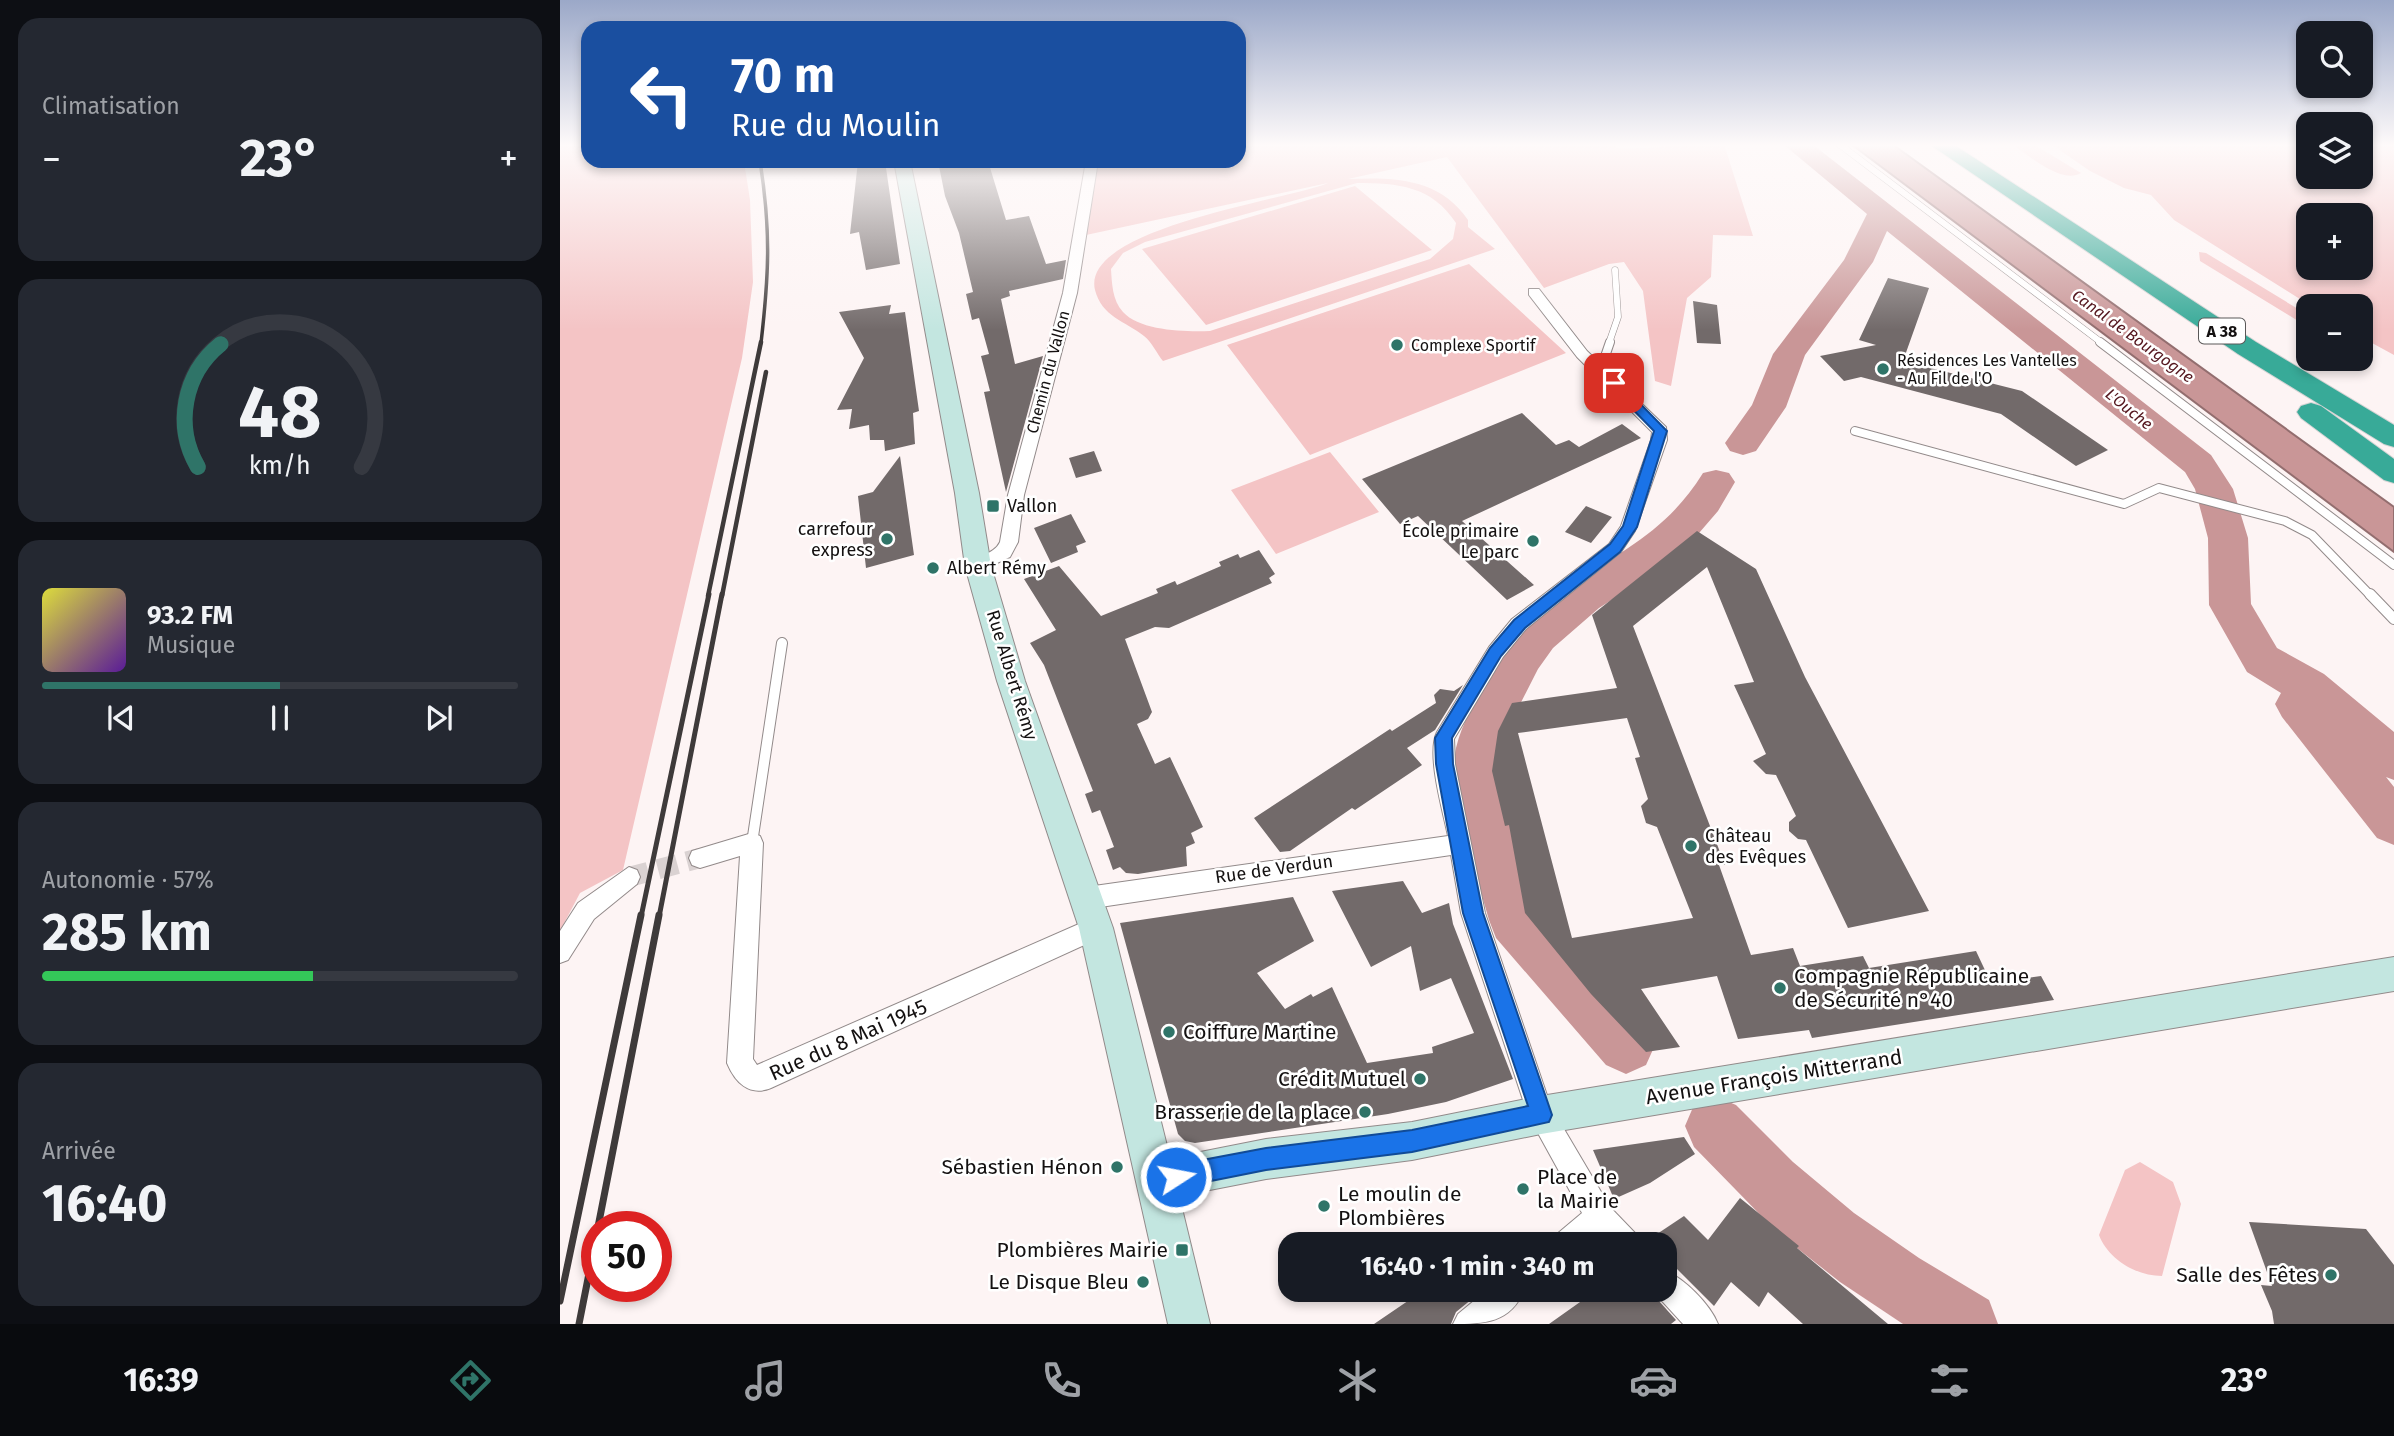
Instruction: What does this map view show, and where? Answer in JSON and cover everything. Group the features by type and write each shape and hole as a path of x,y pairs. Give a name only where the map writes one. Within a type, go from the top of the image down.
{"highway":[{"name":"A 38","path":"2032,206 2247,348 2394,438"},
{"name":"A 38","path":"2062,206 2394,419"},
{"path":"2053,220 2394,473"}],"main road":[{"name":"Rue Albert Rémy","path":"911,206 967,493 978,566 1011,681 1091,913 1189,1324"},
{"name":"Avenue François Mitterrand","path":"1154,1181 1266,1159 1412,1141 1541,1115 2394,974"}],"street":[{"name":"Chemin du Vallon","path":"978,566 1004,553 1009,542 1016,495 1070,293 1085,206"},
{"path":"1534,292 1562,333 1660,431 1629,527 1615,548 1519,624 1496,652 1444,738 1445,764 1473,913 1541,1115 1600,1217 1614,1232"},
{"path":"700,858 751,843"},
{"name":"Rue du 8 Mai 1945","path":"751,843 740,1063 750,1077 762,1080 1091,913"},
{"name":"Rue de Verdun","path":"1091,913 1461,844"},
{"path":"560,952 586,911 629,877"},
{"path":"1582,1232 1600,1217"},
{"path":"1677,1297 1703,1324"},
{"path":"1468,1324 1495,1302"}],"lane":[{"path":"1920,206 2394,565"},
{"path":"1600,371 1618,317 1615,270"},
{"path":"1855,431 2124,504 2159,488 2285,521 2312,535 2394,619"},
{"path":"751,843 782,643"}],"shaded area":[{"path":"560,206 750,206 753,282 742,358 623,870 580,893 560,931"},
{"path":"1090,206 1222,206 1086,235"},
{"path":"1275,206 1145,242 1123,253 1111,269 1113,291 1123,312 1152,327 1210,331 1430,259 1453,239 1456,223 1441,206 1457,206 1468,220 1468,227 1495,249 1163,361 1147,339 1115,318 1098,299 1095,290 1099,268 1119,250 1152,233 1233,208"},
{"path":"1288,206 1379,206 1432,250 1206,325 1142,249"},
{"path":"1483,206 1743,206 1753,236 1713,235 1711,277 1687,298 1671,386 1655,381 1643,291 1624,262 1609,264 1544,288"},
{"path":"2161,206 2296,206 2296,280 2373,280 2373,206 2394,206 2394,355 2373,344 2373,294 2296,294 2296,297 2174,220"},
{"path":"2199,252 2206,253 2296,308 2296,320 2200,261"},
{"path":"1469,264 1566,353 1310,455 1227,345"},
{"path":"1330,452 1379,512 1276,554 1231,490"},
{"path":"2140,1162 2173,1182 2181,1204 2162,1276 2142,1273 2116,1259 2099,1235 2125,1170"}],"water":[{"name":"Canal de Bourgogne","path":"1933,206 1977,206 2394,507 2394,552"}],"building":[{"path":"853,206 892,206 900,264 866,270 859,232 850,234"},
{"path":"949,206 1002,206 1006,220 1029,216 1046,264 1066,260 1063,279 1009,291 1010,296 1001,299 1015,364 1043,356 1006,492 984,392 990,391 981,356 989,354 979,318 972,320 966,294 973,292 959,233"},
{"name":"Résidences Les Vantelles - Au Fil de l'O","path":"1888,278 1929,288 1903,361 2022,391 2108,450 2076,466 2001,414 1861,377 1844,381 1820,356 1876,345 1859,340"},
{"path":"1693,301 1717,305 1721,344 1697,343"},
{"path":"891,305 889,314 905,312 919,411 913,413 915,444 885,451 884,440 870,440 869,425 849,429 852,409 837,410 864,358 839,312"},
{"path":"1522,413 1556,445 1569,440 1579,447 1622,424 1641,438 1462,521 1534,585 1507,600 1418,516 1400,524 1362,479"},
{"path":"1094,451 1102,471 1076,478 1069,458"},
{"name":"carrefour express","path":"900,456 914,555 866,568 858,496 873,492"},
{"path":"1586,506 1612,517 1591,543 1565,532"},
{"path":"1071,514 1086,542 1076,546 1078,552 1051,563 1034,528"},
{"path":"1697,531 1756,569 1805,677 1929,911 1848,928 1806,840 1798,839 1789,831 1789,822 1796,816 1776,775 1766,774 1753,761 1766,754 1734,685 1754,682 1707,567 1633,626 1725,865 1719,865 1751,955 1793,948 1800,966 1863,956 1869,968 1976,951 1991,983 2041,976 2054,1000 1812,1038 1809,1030 1738,1039 1717,976 1641,989 1680,1047 1646,1052 1591,994 1525,913 1509,825 1505,826 1492,771 1498,731 1512,703 1617,688 1592,615","holes":["1627,718 1640,757 1635,758 1648,799 1641,806 1646,823 1657,827 1693,918 1572,938 1518,733"]},
{"path":"1259,550 1275,574 1269,578 1272,583 1169,628 1155,627 1125,639 1152,712 1148,719 1137,724 1155,764 1170,757 1203,827 1191,833 1195,843 1186,847 1187,866 1138,874 1126,873 1120,867 1113,870 1106,850 1114,847 1100,810 1092,813 1085,794 1093,791 1044,665 1030,643 1056,630 1024,579 1059,566 1101,616 1158,593 1156,589 1175,581 1177,585 1221,566 1219,562 1238,554 1240,558"},
{"path":"1463,685 1435,730 1407,748 1422,765 1355,810 1352,808 1290,851 1280,852 1254,818 1390,729 1392,731 1436,703 1434,695 1440,689 1454,691"},
{"path":"1403,881 1422,913 1449,903 1453,924 1513,1079 1446,1102 1388,1114 1195,1143 1185,1141 1178,1134 1120,923 1293,897 1314,941 1257,973 1285,1009 1311,994 1313,997 1332,987 1367,1063 1433,1053 1432,1047 1474,1033 1451,978 1420,991 1411,946 1371,967 1332,891"},
{"path":"1684,1137 1695,1154 1650,1183 1614,1199 1593,1150"},
{"path":"1740,1198 1888,1324 1803,1324 1768,1292 1759,1307 1731,1282 1714,1306 1677,1269 1677,1232 1660,1232 1684,1216 1708,1240"},
{"name":"Salle des Fêtes","path":"2249,1222 2366,1229 2394,1265 2394,1324 2274,1324 2272,1311 2261,1285 2272,1286"},
{"path":"1406,1302 1468,1302 1456,1312 1451,1324 1374,1324"},
{"path":"1580,1302 1660,1302 1676,1320 1671,1324 1549,1324"}],"waterway":[{"name":"L'Ouche","path":"1874,206 1882,212"},
{"path":"1743,443 1769,407 1789,354 1858,262 1882,212"},
{"name":"L'Ouche","path":"1882,212 2198,464 2214,489 2228,538 2230,605 2262,660 2308,687 2394,760"},
{"path":"1626,1045 1515,920 1481,795 1479,750 1487,724 1521,659 1538,636 1584,597 1641,562 1679,530 1705,502 1716,482"},
{"name":"L'Ouche","path":"2298,704 2394,823"},
{"path":"1715,1126 1771,1184 1831,1236 1896,1282 1965,1324"}],"tunnel":[{"path":"629,877 700,858"}],"railway":[{"path":"761,343 768,252 766,206"},
{"path":"708,596 761,342"},
{"path":"722,596 766,372"},
{"path":"641,917 709,594"},
{"path":"659,917 722,594"},
{"path":"560,1301 641,915"},
{"path":"601,1211 659,915"},
{"path":"579,1324 583,1302"}],"place":[{"name":"Complexe Sportif","path":"1397,345"},
{"name":"Résidences Les Vantelles - Au Fil de l'O","path":"1883,369"},
{"name":"Vallon","path":"993,506"},
{"name":"carrefour express","path":"887,539"},
{"name":"École primaire Le parc","path":"1533,541"},
{"name":"Albert Rémy","path":"933,568"},
{"name":"Château des Evêques","path":"1691,846"},
{"name":"Compagnie Républicaine de Sécurité n°40","path":"1780,988"},
{"name":"Coiffure Martine","path":"1169,1032"},
{"name":"Crédit Mutuel","path":"1420,1079"},
{"name":"Brasserie de la place","path":"1365,1112"},
{"name":"Sébastien Hénon","path":"1117,1167"},
{"name":"Place de la Mairie","path":"1523,1189"},
{"name":"Le moulin de Plombières","path":"1324,1206"},
{"name":"Plombières Mairie","path":"1182,1250"},
{"name":"Salle des Fêtes","path":"2331,1275"},
{"name":"Le Disque Bleu","path":"1143,1282"}],"route":[{"path":"1176,1177 1266,1159 1412,1141 1541,1115 1473,913 1445,764 1444,738 1496,652 1519,624 1615,548 1629,527 1660,440 1660,431 1614,383"}]}
